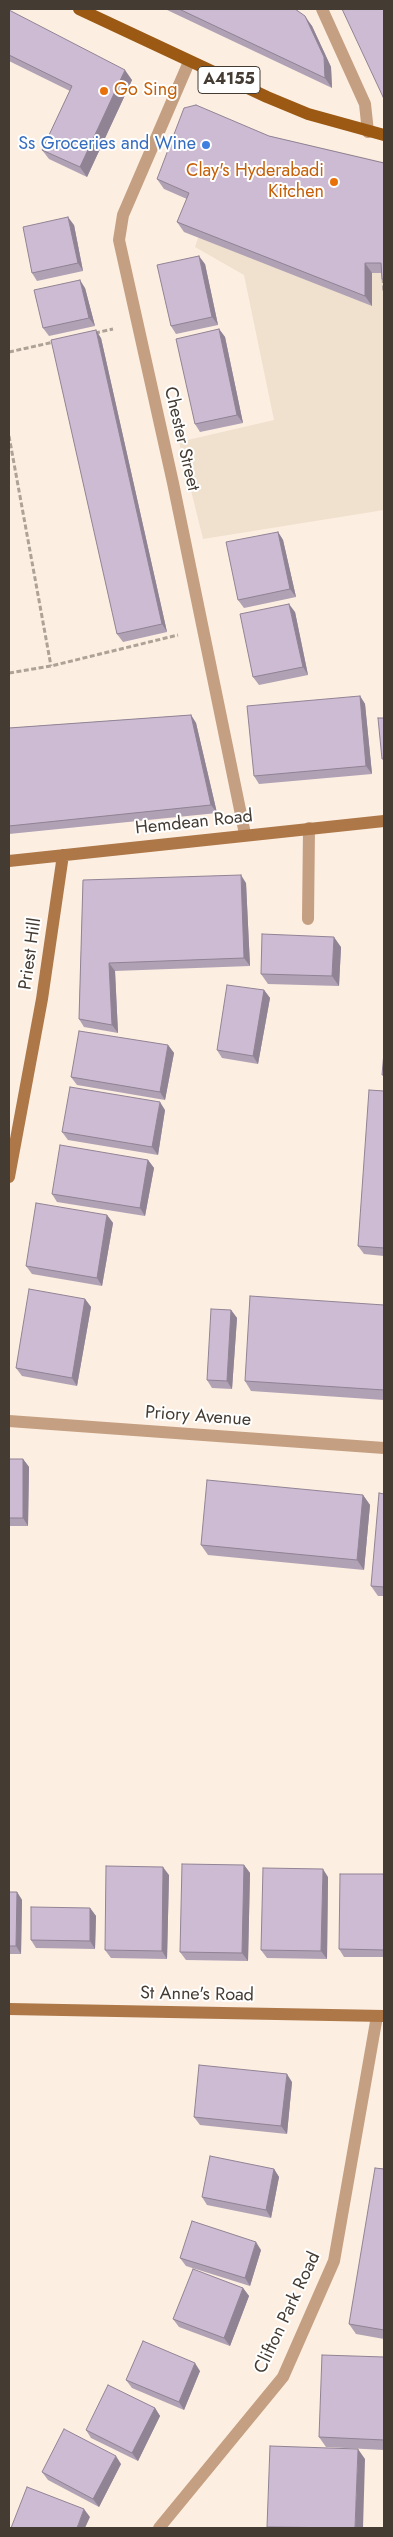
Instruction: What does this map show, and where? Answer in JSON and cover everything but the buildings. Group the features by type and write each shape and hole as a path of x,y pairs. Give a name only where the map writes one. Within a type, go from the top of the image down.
{"main road":[{"name":"A4155","path":"79,9 189,62 308,114 384,135"}],"street":[{"path":"322,9 365,104 368,132"},
{"name":"Chester Street","path":"189,62 123,215 119,240 203,628 245,834"},
{"name":"Hemdean Road","path":"9,861 245,834 384,821"},
{"path":"308,919 309,828"},
{"name":"Priest Hill","path":"9,1177 42,999 63,855"},
{"name":"Priory Avenue","path":"9,1421 384,1448"},
{"name":"St Anne's Road","path":"9,2009 380,2016"},
{"name":"Clifton Park Road","path":"159,2528 283,2377 334,2261 380,2016"}],"path":[{"path":"382,273 384,292"},
{"path":"91,334 137,324"},
{"path":"9,352 64,340"},
{"path":"9,436 51,666"},
{"path":"9,673 51,666 203,628"}],"shaded area":[{"path":"235,128 384,162 384,510 203,539 179,442 274,420 244,275 195,247"}],"place":[{"name":"Go Sing","path":"104,91"},
{"name":"Ss Groceries and Wine","path":"206,145"},
{"name":"Clay's Hyderabadi Kitchen","path":"334,182"}]}
